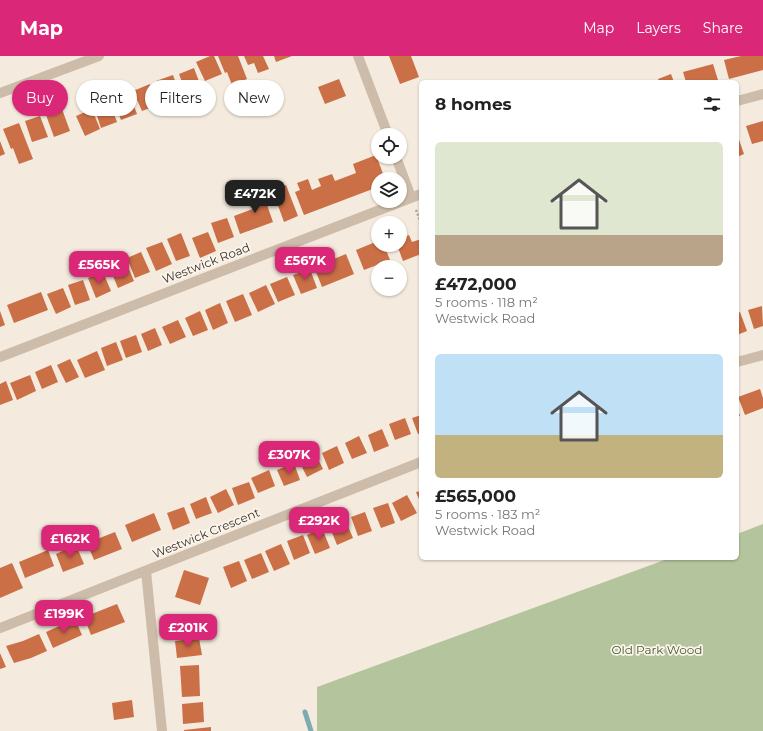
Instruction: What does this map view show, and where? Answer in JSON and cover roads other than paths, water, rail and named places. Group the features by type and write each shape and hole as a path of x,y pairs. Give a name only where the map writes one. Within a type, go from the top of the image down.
{"street":[{"path":"0,93 98,56"},
{"path":"358,56 385,128"},
{"path":"739,100 763,94"},
{"path":"400,164 416,195"},
{"name":"Westwick Road","path":"0,357 416,195"},
{"path":"739,361 763,355"},
{"name":"Westwick Crescent","path":"0,628 419,463"},
{"path":"146,571 162,731"}],"waterway":[{"path":"305,712 311,731"}],"park label":[{"name":"Old Park Wood","path":"657,649"}]}
